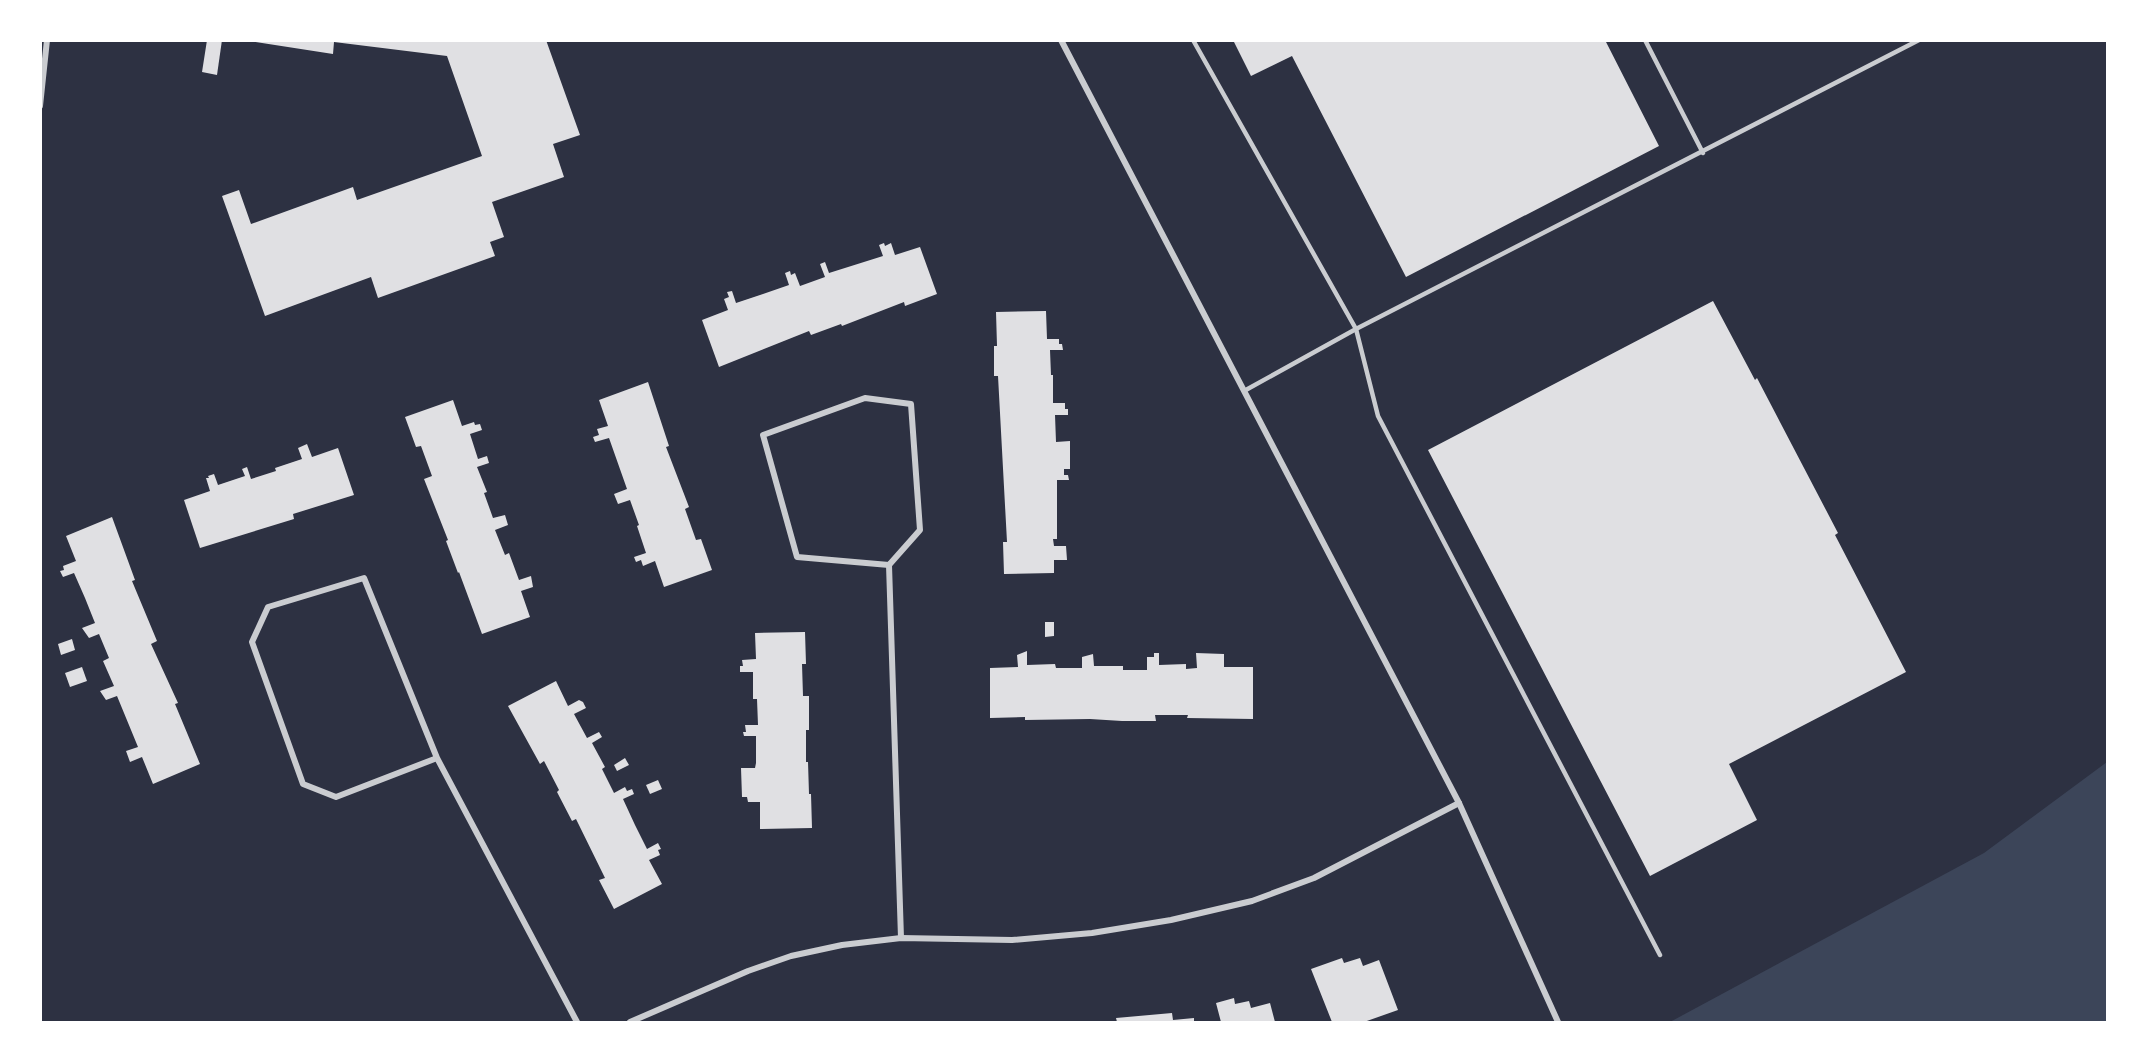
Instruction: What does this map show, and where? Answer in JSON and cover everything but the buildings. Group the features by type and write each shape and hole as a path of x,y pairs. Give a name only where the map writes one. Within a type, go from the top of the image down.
{"street":[{"path":"40,106 47,40"},
{"path":"1061,40 1459,803 1558,1023"},
{"path":"889,565 797,557 763,435 866,398 911,404 920,530 889,565 901,938"},
{"path":"437,758 336,797 303,784 252,642 268,607 364,578 437,758 577,1023"},
{"path":"630,1023 748,971 791,956 842,945 901,938 1012,940 1092,933 1171,920 1252,902 1314,878 1459,803"}],"lane":[{"path":"1193,40 1356,329 1378,416 1660,955"},
{"path":"1645,40 1703,153"},
{"path":"1244,391 1356,329 1703,153 1919,40"}],"shaded area":[{"path":"2107,762 2107,1022 1670,1022 1984,853"}]}
